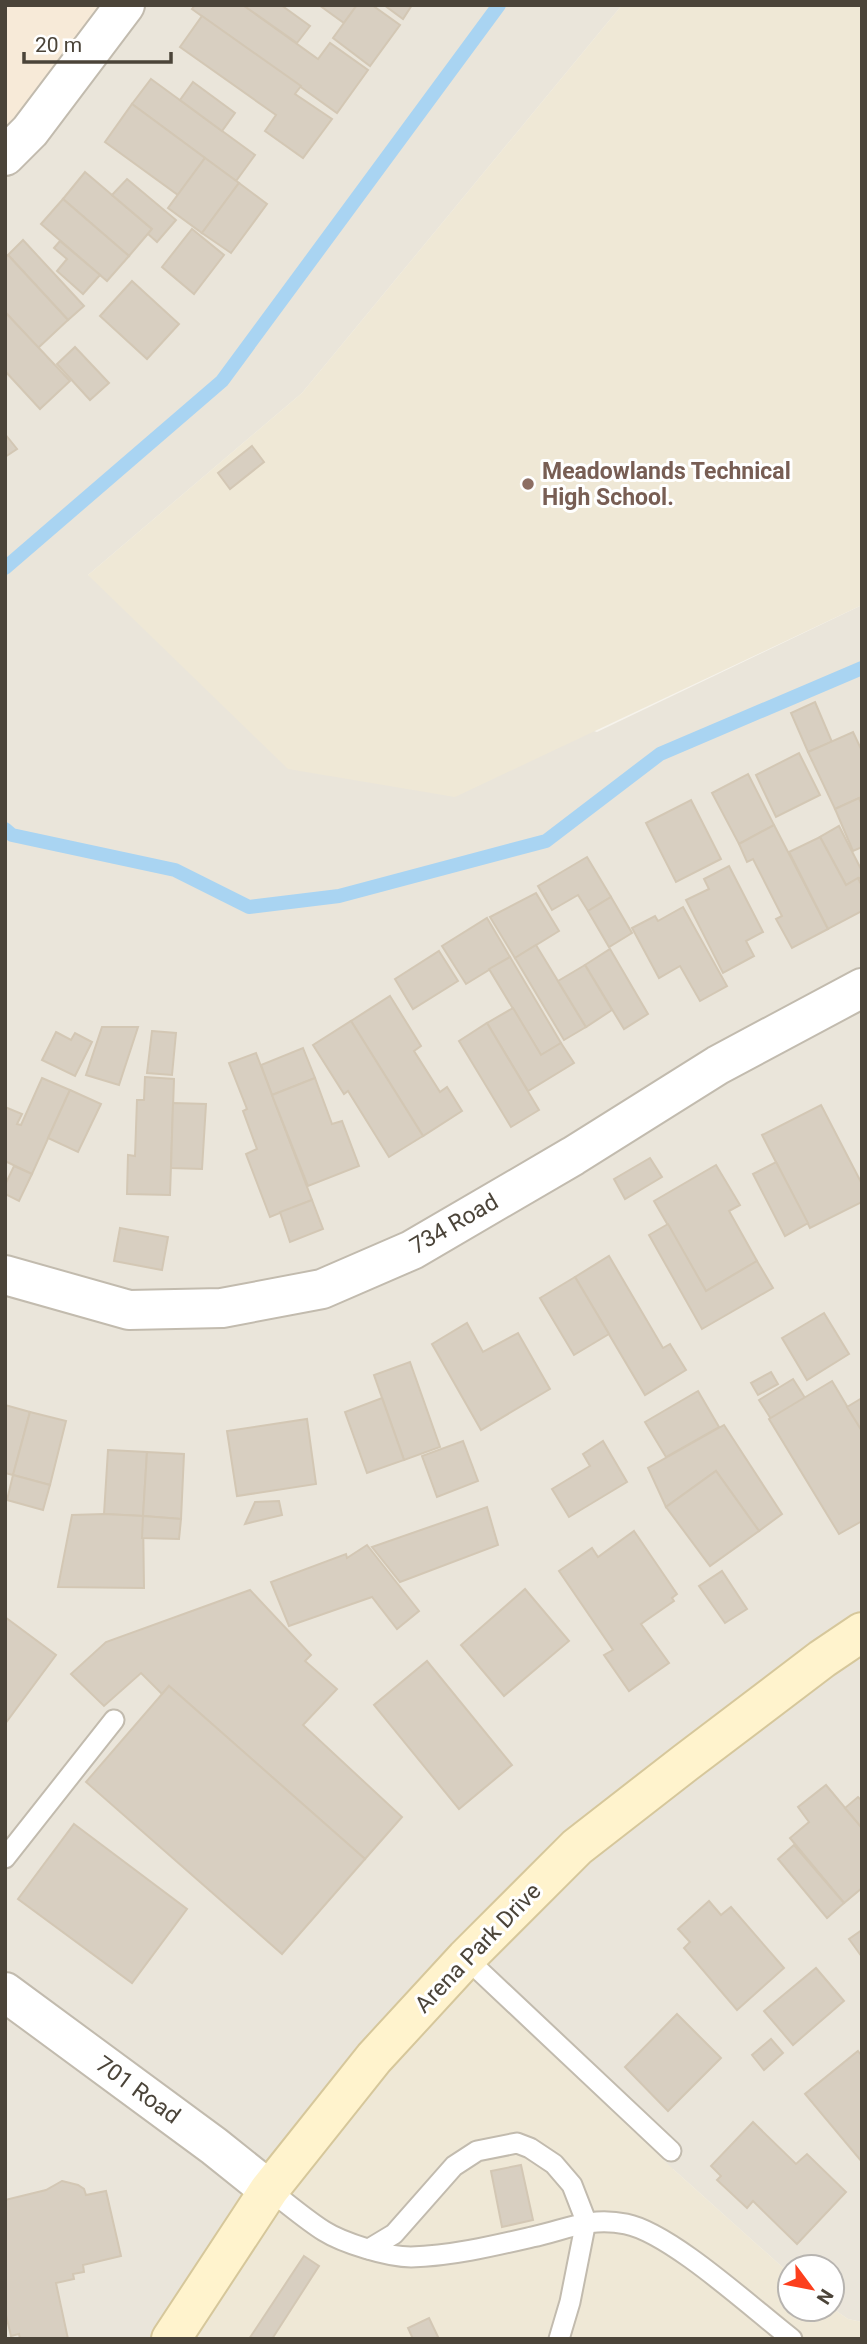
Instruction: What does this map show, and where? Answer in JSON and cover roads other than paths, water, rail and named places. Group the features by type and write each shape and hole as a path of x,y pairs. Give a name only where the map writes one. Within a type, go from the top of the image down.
{"street":[{"path":"5,156 30,131 125,5"},
{"name":"734 Road","path":"5,1275 129,1310 222,1308 323,1289 412,1250 573,1156 718,1065 862,988"},
{"name":"Arena Park Drive","path":"171,2339 268,2190 374,2057 466,1958 577,1847 821,1660 862,1632"},
{"name":"701 Road","path":"5,1992 214,2146 268,2190"}],"lane":[{"path":"5,1858 114,1720"},
{"path":"466,1958 671,2151"},
{"path":"369,2249 394,2234 454,2166 477,2151 517,2144 530,2148 554,2164 572,2185 586,2221 570,2302 559,2339"},
{"path":"268,2190 327,2233 369,2249 409,2257 534,2237 586,2221 627,2224 656,2237 692,2260 792,2339"}],"waterway":[{"path":"5,568 222,381 499,5"},
{"path":"5,829 12,835 175,870 249,907 339,896 546,841 660,754 862,668"}],"place":[{"name":"Meadowlands Technical High School.","path":"528,484"}]}
